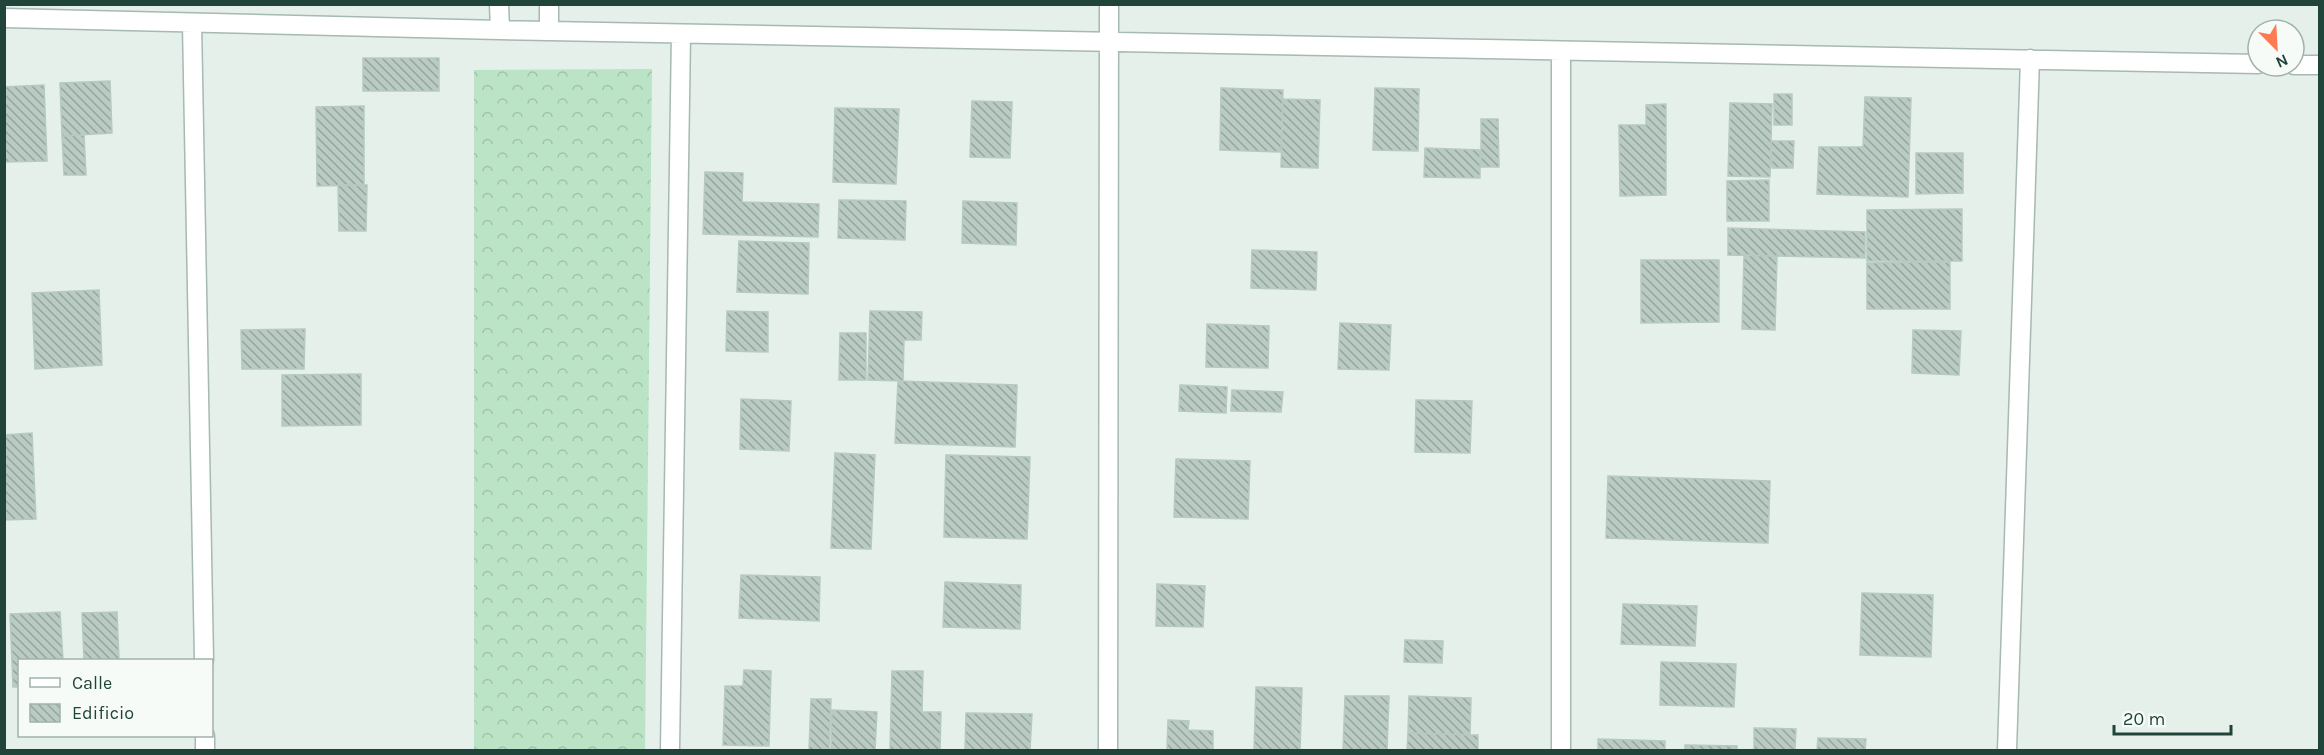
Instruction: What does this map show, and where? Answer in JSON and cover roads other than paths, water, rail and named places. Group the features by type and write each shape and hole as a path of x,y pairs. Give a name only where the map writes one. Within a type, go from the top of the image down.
{"street":[{"path":"499,4 500,30"},
{"path":"549,4 549,31"},
{"path":"1108,750 1109,4"},
{"path":"4,18 681,34 2246,64"},
{"path":"192,23 204,659"},
{"path":"670,750 681,34"},
{"path":"1560,750 1562,51"},
{"path":"2007,750 2030,59"}]}
